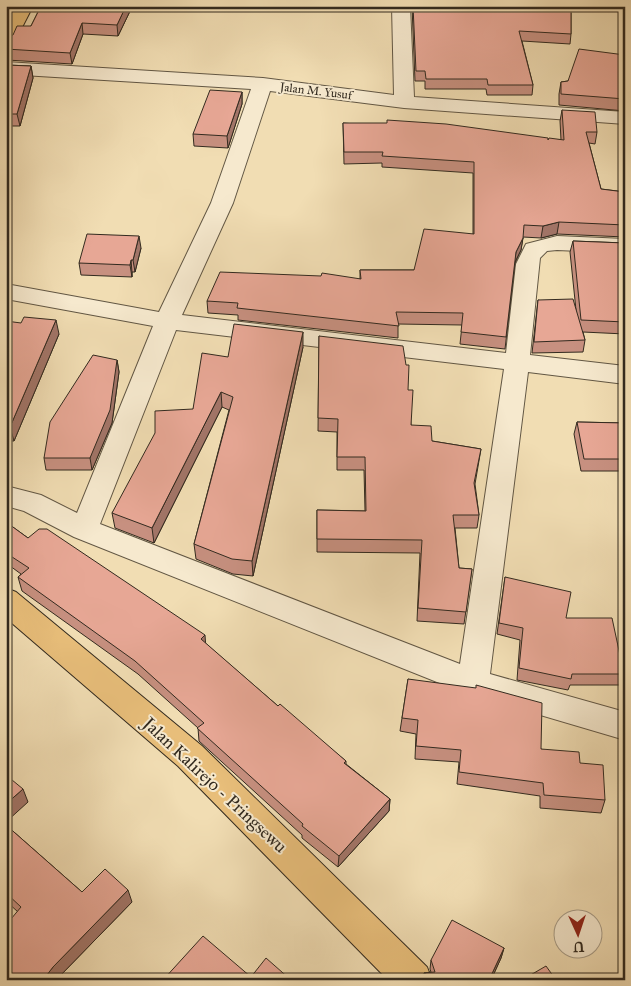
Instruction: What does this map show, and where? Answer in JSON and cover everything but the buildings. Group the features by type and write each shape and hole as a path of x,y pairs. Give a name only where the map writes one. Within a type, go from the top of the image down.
{"main road":[{"path":"6,41 24,6"},
{"name":"Jalan Kalirejo - Pringsewu","path":"6,600 190,756 414,980"}],"street":[{"path":"401,6 404,102"},
{"name":"Jalan M. Yusuf","path":"6,68 263,84 404,102 625,118"},
{"path":"84,529 167,321 222,203 263,84"},
{"path":"473,683 517,362 527,264 531,252 538,246 552,243 625,246"},
{"path":"6,291 167,321 625,375"},
{"path":"6,496 31,502 84,529 473,683 625,726"}]}
